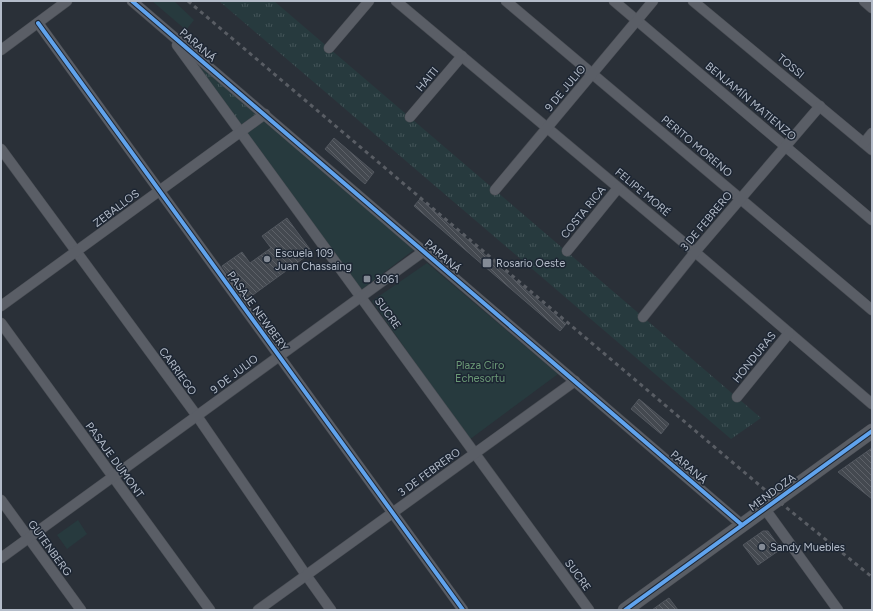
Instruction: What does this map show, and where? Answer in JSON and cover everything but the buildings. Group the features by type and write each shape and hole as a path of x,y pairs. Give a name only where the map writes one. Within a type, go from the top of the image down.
{"main road":[{"name":"MENDOZA","path":"625,610 872,431"}],"street":[{"path":"1,50 68,1"},
{"name":"PARANÁ","path":"132,1 742,525"},
{"path":"329,48 368,1"},
{"name":"FELIPE MORÉ","path":"396,1 695,252 872,404"},
{"name":"PERITO MORENO","path":"506,1 872,310"},
{"name":"BENJAMÍN MATIENZO","path":"614,1 872,220"},
{"name":"9 DE JULIO","path":"495,190 653,1"},
{"name":"TOSSI","path":"693,1 872,150"},
{"path":"864,1 872,8"},
{"name":"PASAJE NEWBERY","path":"38,23 463,610"},
{"name":"SUCRE","path":"167,30 589,610"},
{"name":"HAITI","path":"410,118 462,56"},
{"name":"3 DE FEBRERO","path":"643,317 695,252 820,106"},
{"name":"ZEBALLOS","path":"1,306 264,114"},
{"path":"864,143 872,133"},
{"name":"CARRIEGO","path":"1,149 197,416 331,610"},
{"name":"COSTA RICA","path":"567,251 618,188"},
{"name":"9 DE JULIO","path":"1,558 424,251"},
{"name":"PASAJE DUMONT","path":"1,324 210,610"},
{"name":"HONDURAS","path":"737,397 789,333"},
{"name":"3 DE FEBRERO","path":"258,610 575,381"},
{"name":"GUTENBERG","path":"1,500 80,610"},
{"path":"764,509 837,610"}],"green space":[{"path":"152,1 174,1 194,20 186,30"},
{"path":"219,1 274,1 761,418 731,439"},
{"path":"187,52 258,113 241,125"},
{"path":"266,119 415,249 361,290 245,134"},
{"name":"Plaza Ciro Echesortu","path":"427,263 558,374 469,440 372,301"},
{"path":"78,520 87,534 67,549 57,535"}],"railway":[{"path":"188,1 777,500 872,577"}],"cycle path":[{"path":"132,1 742,525"},
{"path":"38,23 463,610"},
{"path":"625,610 872,431"}],"place":[{"name":"Escuela 109 Juan Chassaing","path":"267,259"},
{"name":"Rosario Oeste","path":"487,263"},
{"name":"3061","path":"367,279"},
{"name":"Sandy Muebles","path":"762,547"}]}
